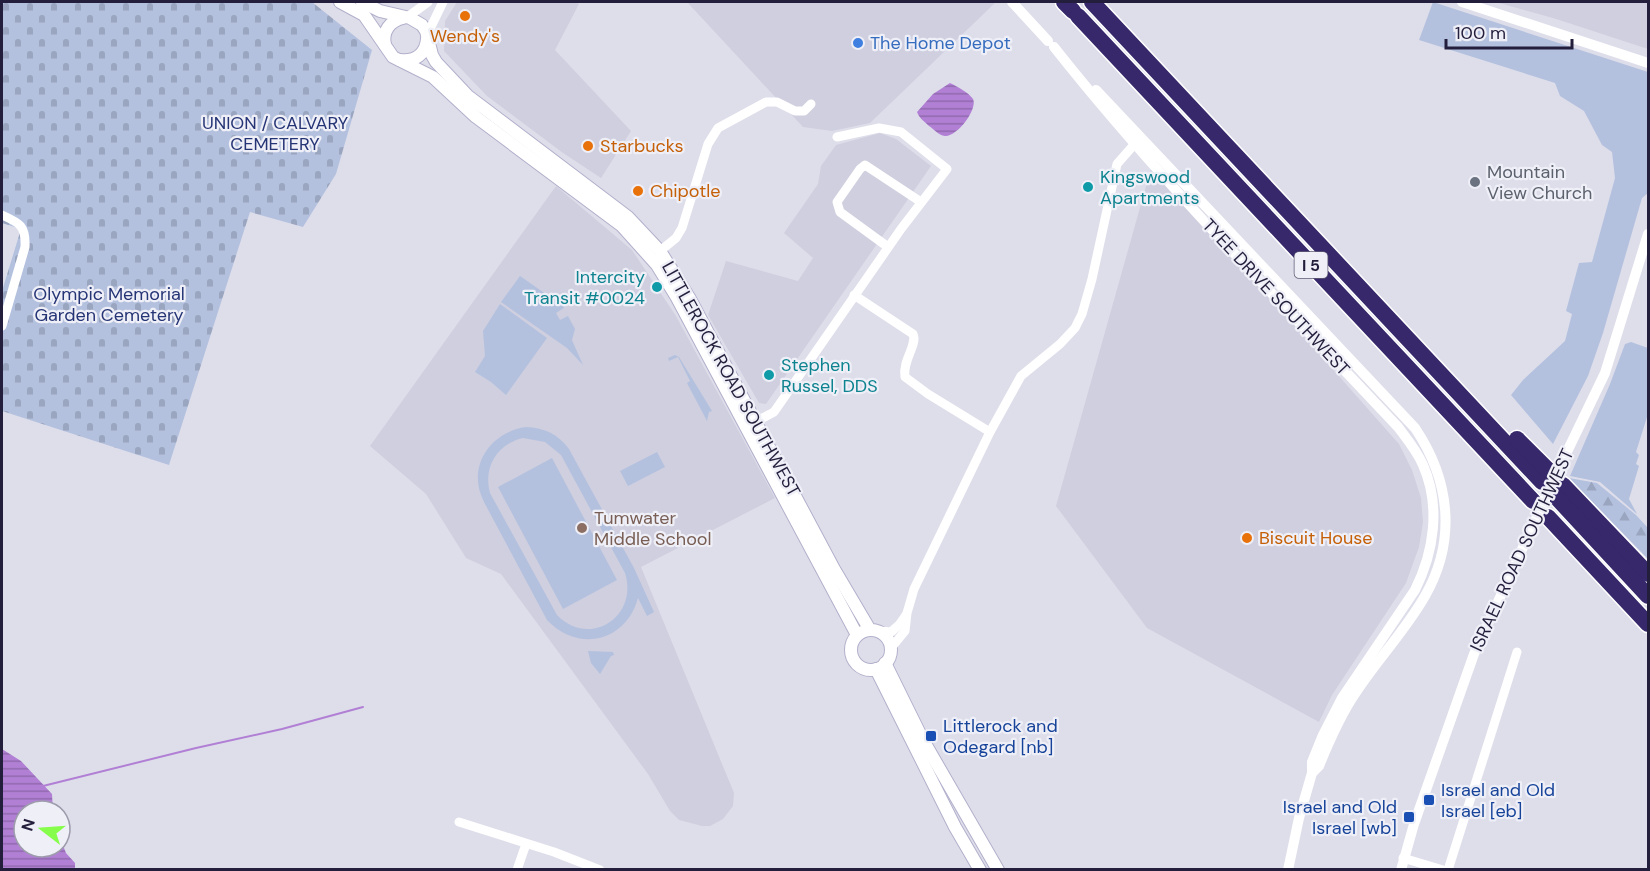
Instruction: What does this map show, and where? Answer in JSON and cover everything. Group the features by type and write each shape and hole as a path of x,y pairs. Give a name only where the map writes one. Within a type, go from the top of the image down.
{"highway":[{"name":"I 5","path":"1092,2 1347,273 1406,326 1545,476"},
{"name":"I 5","path":"1072,10 1533,501"},
{"path":"1648,574 1560,491 1648,596"},
{"path":"1548,517 1648,624"},
{"path":"1562,532 1648,638"}],"main road":[{"name":"LITTLEROCK ROAD SOUTHWEST","path":"340,2 364,15 389,52 399,60 433,77 476,117 622,226 648,253 676,296 857,635 851,647 854,659 863,668 880,666"},
{"name":"LITTLEROCK ROAD SOUTHWEST","path":"362,2 380,11 417,20 427,36 432,56 436,62 468,96 628,217 660,251 690,298 834,569 874,631 885,635 891,648"},
{"path":"386,47 384,40 387,28 397,19 405,18"},
{"path":"399,60 413,60 419,56 427,45 427,36"},
{"path":"857,635 874,631"},
{"path":"880,666 890,656 891,648"},
{"path":"880,666 955,827 980,870"},
{"path":"880,666 998,870"}],"street":[{"path":"405,18 428,2"},
{"path":"427,36 443,2"},
{"path":"1012,2 1048,41"},
{"path":"1462,2 1648,63"},
{"name":"TYEE DRIVE SOUTHWEST","path":"1137,140 1054,47 1398,427 1414,447 1429,482 1433,520 1432,540 1423,574 1415,590 1342,698 1312,762 1312,773 1299,818 1288,870"},
{"path":"660,251 676,238 682,228 708,144 718,128 766,102 777,102 795,111 804,111 811,104"},
{"path":"755,422 774,412 854,295 947,169 902,132 879,128 837,137"},
{"path":"891,648 905,631 907,613 914,590 990,432 1023,373 1060,344 1075,328 1082,314 1117,164 1137,140"},
{"path":"888,248 840,212 837,202 860,169 865,165 921,202"},
{"path":"2,215 18,222 26,234 25,247 2,326"},
{"name":"ISRAEL ROAD SOUTHWEST","path":"1401,870 1403,858 1474,654 1605,373 1648,234"},
{"path":"854,295 913,334 914,345 907,356 904,368 905,377 990,432"},
{"path":"874,631 891,632 907,613"},
{"path":"1403,858 1445,870 1517,652"},
{"path":"459,822 600,870"},
{"path":"517,870 526,844"}],"shaded area":[{"path":"457,2 575,2 579,4 555,50 631,131 601,178 563,153 487,96 444,51 445,21"},
{"path":"687,2 996,2 870,123 832,131 803,127"},
{"path":"1495,2 1648,2 1648,49 1553,18"},
{"path":"950,83 968,94 974,104 965,122 955,132 945,136 929,126 917,112 933,94"},
{"path":"880,133 896,139 931,166 766,404 759,403 708,315 726,261 798,281 813,258 784,233 818,184 821,166 836,145"},
{"path":"1152,165 1399,444 1412,470 1421,498 1423,522 1419,547 1406,583 1332,695 1319,722 1147,628 1056,506"},
{"name":"Tumwater Middle School","path":"556,186 632,250 676,316 775,498 641,567 734,793 733,806 723,819 710,826 679,820 670,811 648,774 501,574 466,558 426,494 370,446"},
{"path":"2,749 21,761 52,794 52,799 12,799 12,859 71,859 75,863 75,869 2,869"}],"green space":[{"name":"Olympic Memorial Garden Cemetery","path":"2,2 312,2 372,50 336,174 303,227 250,212 169,465 2,411 2,291 21,229 2,223"},
{"path":"1433,2 1648,72 1648,193 1642,198 1603,333 1588,376 1553,444 1511,395 1523,380 1565,341 1572,314 1566,311 1579,263 1592,262 1615,178 1612,152 1602,145 1584,111 1560,96 1555,83 1419,40"},
{"path":"520,276 563,306 564,308 556,313 560,320 568,316 575,329 572,340 583,365 567,348 501,302"},
{"path":"500,304 547,338 506,395 475,372 485,356 483,331"},
{"path":"1631,342 1648,348 1648,414 1636,452 1639,455 1636,464 1639,466 1629,499 1637,514 1600,482 1570,476 1625,344"},
{"path":"675,355 679,357 712,411 709,412 707,421 687,383 690,381 678,357 669,361 668,358"},
{"path":"526,427 545,430 560,439 569,449 634,568 654,612 647,616 638,598 632,613 623,625 600,638 573,637 559,630 547,620 479,489 480,464 485,453 492,444 513,430","holes":["523,438 545,442 561,455 625,573 627,589 625,602 609,623 597,628 584,629 570,625 557,615 490,493 489,474 499,451 506,445"]},
{"path":"657,452 665,467 628,486 620,471"},
{"path":"552,458 617,580 563,609 498,487"},
{"path":"1569,478 1597,483 1636,515 1648,528 1648,559"},
{"path":"588,651 613,652 614,655 611,656 600,674 591,663"}],"waterway":[{"path":"43,786 282,729 363,707"}],"place":[{"name":"Wendy's","path":"465,16"},
{"name":"The Home Depot","path":"858,43"},
{"name":"Starbucks","path":"588,146"},
{"name":"Mountain View Church","path":"1475,182"},
{"name":"Kingswood Apartments","path":"1088,187"},
{"name":"Chipotle","path":"638,191"},
{"name":"Intercity Transit #0024","path":"657,287"},
{"name":"Stephen Russel, DDS","path":"769,375"},
{"name":"Tumwater Middle School","path":"582,528"},
{"name":"Biscuit House","path":"1247,538"},
{"name":"Littlerock and Odegard [nb]","path":"931,736"},
{"name":"Israel and Old Israel [eb]","path":"1429,800"},
{"name":"Israel and Old Israel [wb]","path":"1409,817"}],"park label":[{"name":"UNION / CALVARY CEMETERY","path":"275,133"}]}
